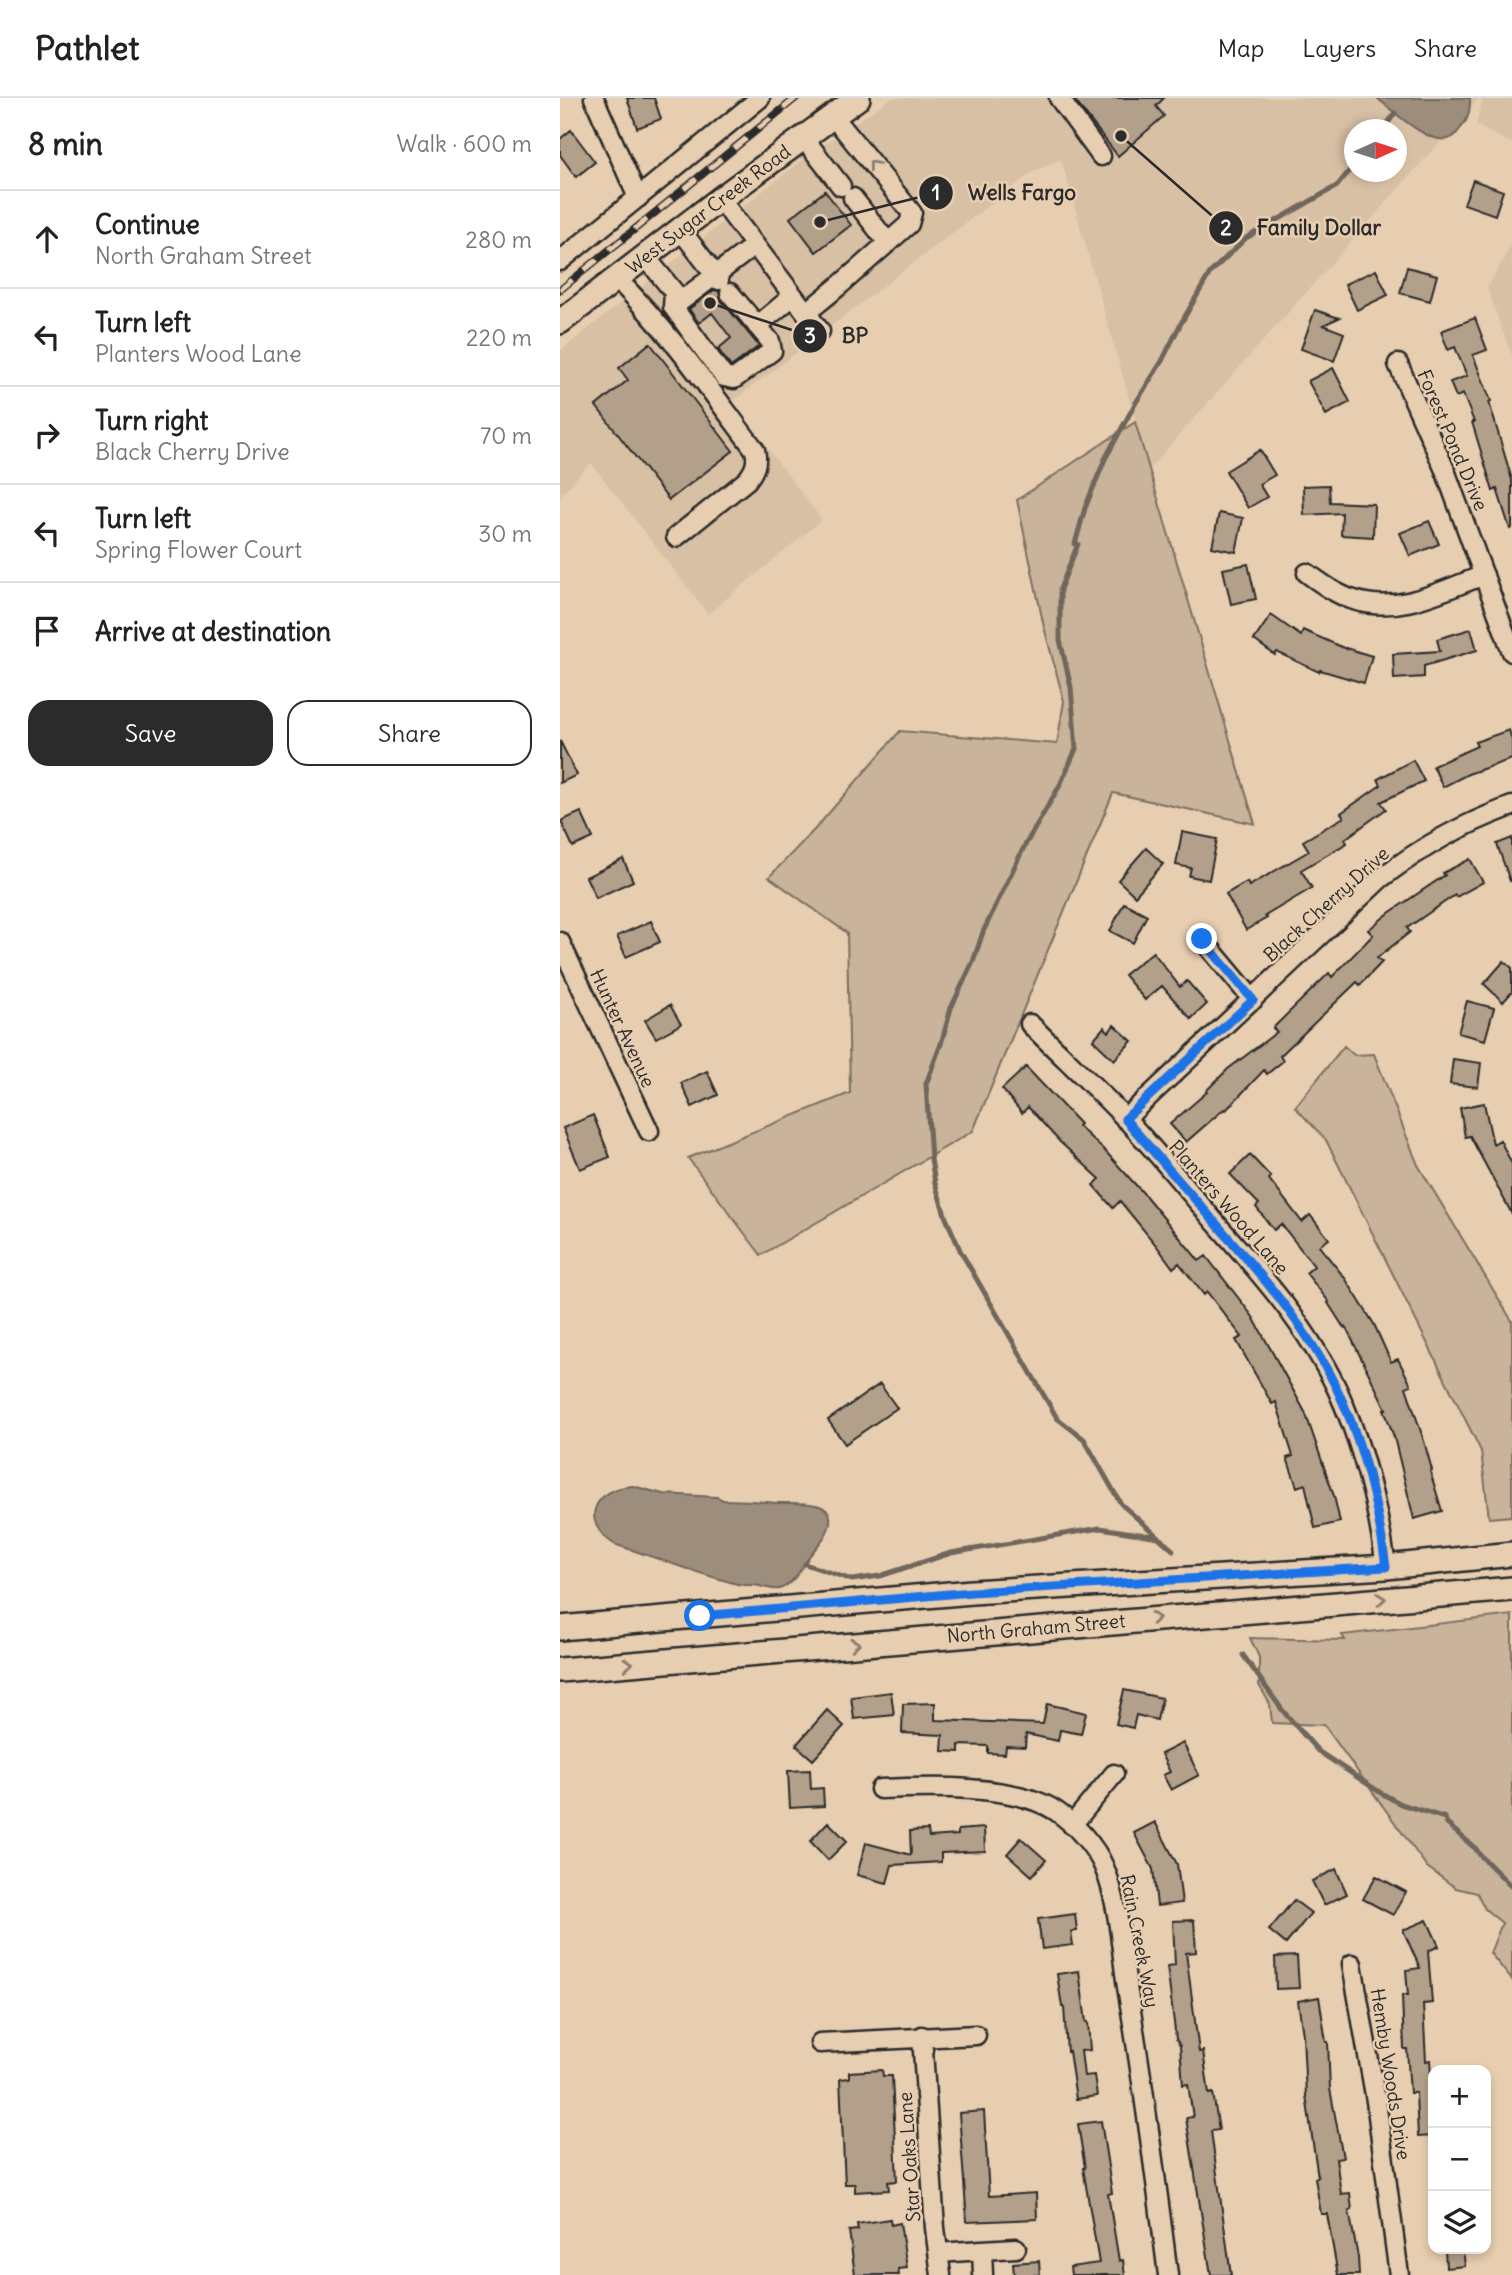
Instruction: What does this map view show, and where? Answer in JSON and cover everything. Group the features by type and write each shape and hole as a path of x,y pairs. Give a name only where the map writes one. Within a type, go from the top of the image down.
{"main road":[{"name":"West Sugar Creek Road","path":"560,322 680,229 858,98"},
{"name":"North Graham Street","path":"560,1628 972,1592 1386,1567 1512,1554"},
{"name":"North Graham Street","path":"560,1670 1512,1589"}],"street":[{"path":"594,98 638,198"},
{"path":"560,261 760,98"},
{"path":"1059,98 1101,156"},
{"path":"806,313 909,224 912,213 833,116"},
{"path":"803,137 888,243"},
{"path":"720,199 820,331"},
{"path":"645,256 674,292 673,307 724,377 734,379 772,351 770,341 680,229"},
{"path":"673,307 721,283 755,245"},
{"path":"616,278 666,332 747,439 757,457 754,472 747,480 676,537"},
{"path":"757,326 793,296"},
{"name":"Forest Pond Drive","path":"1398,363 1445,470 1512,652"},
{"path":"1307,573 1352,600 1373,605 1406,603 1484,575"},
{"name":"Black Cherry Drive","path":"1125,1119 1381,878 1448,833 1512,806"},
{"path":"1202,939 1253,1000"},
{"name":"Hunter Avenue","path":"560,942 649,1131"},
{"name":"Planters Wood Lane","path":"1030,1024 1125,1119 1264,1278 1316,1351 1336,1387 1368,1471 1379,1517 1386,1567"},
{"path":"1072,1825 1114,1773"},
{"name":"Rain Creek Way","path":"880,1789 921,1788 1009,1793 1048,1806 1060,1813 1089,1842 1104,1867 1113,1896 1168,2275"},
{"name":"Hemby Woods Drive","path":"1352,1964 1376,2101 1399,2275"},
{"path":"820,2043 976,2035"},
{"name":"Star Oaks Lane","path":"922,2036 941,2275"},
{"path":"939,2253 1016,2248"},
{"path":"982,2250 983,2275"}],"shaded area":[{"path":"891,98 1479,98 1407,179 1407,119 1344,119 1344,182 1404,182 1149,469 1061,159 1031,173 732,402 822,520 708,614 591,463 560,496 560,351 802,160"},
{"path":"1377,98 1470,98 1470,107 1463,125 1453,137 1445,140 1424,134 1407,123 1407,119 1402,119"},
{"path":"1483,98 1512,98 1512,144 1476,125"},
{"path":"1512,243 1512,356 1487,289"},
{"path":"1135,422 1255,824 1113,793 973,1131 761,1255 688,1158 850,1093 847,933 769,877 815,829 900,731 1057,744 1064,701 1044,627 1017,500"},
{"path":"1344,1046 1354,1055 1374,1054 1418,1165 1512,1321 1512,1516 1489,1518 1481,1451 1326,1140 1295,1107"},
{"path":"633,1486 663,1494 809,1504 825,1509 830,1522 823,1539 789,1584 775,1589 737,1584 614,1544 603,1535 596,1525 596,1507 609,1493"},
{"path":"1512,1615 1512,1980 1490,1953 1502,1923 1485,1909 1477,1893 1456,1888 1427,1867 1324,1725 1272,1723 1270,1704 1259,1685 1259,1657 1250,1638 1345,1640 1342,1635"}],"building":[{"path":"627,98 654,98 661,119 637,128"},
{"path":"1073,98 1164,98 1156,106 1164,116 1118,156"},
{"path":"571,130 595,162 576,177 560,155 560,139"},
{"path":"1473,180 1503,191 1495,215 1464,204"},
{"path":"825,191 851,225 816,252 790,218"},
{"path":"1407,267 1437,275 1430,301 1400,293"},
{"path":"1376,270 1388,295 1357,310 1345,284"},
{"path":"714,290 719,291 721,300 759,346 731,367 718,349 731,338 712,313 699,323 689,309"},
{"path":"1315,310 1339,318 1323,325 1344,333 1334,361 1301,349"},
{"path":"1475,318 1487,350 1473,355 1491,401 1489,402 1512,480 1510,529 1497,489 1493,491 1474,422 1463,394 1456,397 1450,382 1467,376 1455,347 1448,350 1441,331"},
{"path":"650,343 733,451 669,500 596,406 628,380 619,368"},
{"path":"1333,368 1350,402 1326,415 1308,381"},
{"path":"1260,450 1275,475 1259,484 1267,497 1248,508 1226,471"},
{"path":"1329,485 1330,502 1374,504 1373,537 1341,535 1342,513 1304,515 1303,486"},
{"path":"1219,513 1243,518 1236,552 1212,547"},
{"path":"1429,521 1439,544 1410,556 1400,533"},
{"path":"1248,564 1256,599 1231,604 1223,569"},
{"path":"1271,615 1301,636 1303,630 1346,649 1372,656 1364,683 1320,670 1319,672 1277,652 1275,655 1254,640"},
{"path":"1471,629 1477,650 1424,666 1424,677 1394,679 1393,654 1440,651 1437,639"},
{"path":"1509,730 1512,759 1468,774 1443,787 1433,766 1477,746 1475,742"},
{"path":"560,741 577,775 560,783"},
{"path":"1413,760 1424,781 1381,802 1386,809 1345,839 1347,843 1301,870 1312,888 1246,930 1226,894 1247,882 1249,886 1309,851 1303,841 1344,817 1341,813 1381,785 1378,779"},
{"path":"581,812 593,838 573,847 561,821"},
{"path":"1182,832 1217,839 1209,880 1189,876 1191,868 1176,865"},
{"path":"1512,838 1512,880 1510,881 1497,844"},
{"path":"1146,848 1163,864 1135,896 1118,880"},
{"path":"623,859 633,881 596,898 586,877"},
{"path":"1470,859 1483,882 1456,897 1455,895 1407,928 1410,932 1377,958 1382,962 1360,985 1357,982 1280,1056 1283,1061 1267,1074 1264,1070 1226,1110 1186,1142 1170,1124 1207,1092 1228,1069 1277,1032 1273,1028 1329,973 1332,977 1373,935 1368,930 1445,875 1443,873"},
{"path":"1124,903 1147,915 1133,943 1110,931"},
{"path":"651,921 660,942 626,957 617,936"},
{"path":"1153,952 1180,987 1187,981 1207,1004 1191,1019 1162,986 1145,1000 1124,975"},
{"path":"1504,961 1512,968 1512,992 1503,1002 1484,984"},
{"path":"1467,1001 1494,1008 1485,1040 1458,1033"},
{"path":"670,1005 681,1024 656,1038 645,1020"},
{"path":"1114,1025 1132,1041 1114,1060 1093,1040 1104,1027 1109,1032"},
{"path":"1453,1059 1481,1063 1478,1087 1450,1084"},
{"path":"1026,1067 1144,1194 1199,1261 1206,1256 1253,1317 1305,1412 1334,1496 1340,1522 1315,1528 1305,1484 1297,1487 1287,1458 1293,1456 1276,1402 1272,1404 1236,1340 1242,1337 1207,1292 1204,1295 1179,1263 1173,1268 1120,1201 1113,1208 1093,1185 1100,1179 1060,1142 1028,1107 1022,1113 1002,1089"},
{"path":"707,1071 718,1095 692,1107 681,1083"},
{"path":"1484,1103 1493,1144 1500,1140 1512,1164 1512,1214 1470,1136 1465,1137 1460,1108"},
{"path":"593,1115 610,1157 580,1169 563,1128"},
{"path":"1250,1155 1271,1177 1269,1179 1302,1222 1310,1215 1329,1239 1319,1246 1345,1278 1374,1324 1391,1362 1398,1359 1411,1385 1406,1387 1424,1441 1442,1511 1414,1519 1386,1409 1346,1327 1344,1328 1329,1302 1306,1273 1314,1266 1281,1224 1274,1230 1256,1207 1259,1204 1230,1174"},
{"path":"880,1384 897,1408 845,1444 828,1420"},
{"path":"1124,1690 1162,1698 1157,1720 1136,1715 1133,1728 1116,1724"},
{"path":"891,1692 894,1715 854,1719 851,1697"},
{"path":"935,1703 935,1720 1043,1724 1047,1704 1086,1713 1081,1734 1060,1730 1058,1741 1026,1734 1025,1747 1006,1746 1005,1754 988,1753 988,1746 959,1745 959,1752 942,1751 943,1735 902,1733 903,1704"},
{"path":"827,1710 844,1726 813,1760 796,1745"},
{"path":"1183,1743 1199,1775 1171,1790 1163,1775 1170,1772 1161,1754"},
{"path":"810,1770 811,1789 823,1788 824,1806 790,1808 788,1771"},
{"path":"828,1822 847,1841 828,1860 810,1841"},
{"path":"1155,1822 1177,1864 1182,1903 1157,1906 1153,1869 1134,1833"},
{"path":"984,1828 985,1851 941,1853 941,1862 892,1865 887,1883 857,1875 866,1843 911,1855 910,1831 928,1830 929,1837 958,1835 958,1830"},
{"path":"1021,1838 1046,1860 1032,1876 1007,1854"},
{"path":"1336,1869 1347,1894 1324,1905 1312,1881"},
{"path":"1376,1876 1406,1892 1393,1915 1363,1899"},
{"path":"1294,1900 1311,1913 1286,1944 1269,1930"},
{"path":"1075,1914 1077,1931 1071,1932 1073,1945 1042,1949 1038,1919"},
{"path":"1194,1920 1196,1952 1186,1953 1199,2052 1203,2051 1209,2094 1213,2093 1219,2130 1211,2131 1231,2275 1211,2275 1186,2118 1193,2117 1188,2084 1183,2085 1180,2046 1176,2039 1167,1966 1175,1965 1173,1921"},
{"path":"1427,1920 1439,1946 1428,1951 1432,2003 1423,2004 1426,2061 1430,2060 1430,2065 1428,2065 1428,2136 1418,2137 1416,2093 1410,2093 1407,2049 1404,2049 1402,1995 1408,1995 1406,1970 1420,1968 1403,1930"},
{"path":"1297,1956 1299,1988 1276,1989 1275,1957"},
{"path":"1079,1971 1090,2050 1081,2051 1084,2076 1094,2075 1097,2096 1076,2099 1057,1974"},
{"path":"1319,1997 1328,2042 1330,2089 1343,2158 1336,2159 1341,2194 1350,2193 1352,2210 1349,2211 1359,2275 1338,2275 1327,2214 1321,2214 1315,2178 1318,2177 1306,2096 1303,2035 1298,2001"},
{"path":"882,2070 883,2076 892,2076 897,2181 888,2182 889,2190 855,2192 855,2184 845,2184 840,2079 849,2078 849,2072"},
{"path":"984,2111 989,2196 1036,2193 1037,2219 967,2222 959,2113"},
{"path":"1101,2121 1112,2193 1108,2194 1119,2261 1123,2260 1125,2275 1071,2275 1070,2267 1099,2263 1078,2124"},
{"path":"890,2219 891,2225 900,2223 907,2268 898,2269 899,2275 855,2275 849,2231 858,2230 857,2224"},
{"path":"1445,2254 1464,2254 1465,2266 1446,2268"},
{"path":"1039,2261 1040,2275 1014,2275 1013,2263"}],"waterway":[{"path":"1391,119 1395,113"},
{"path":"1173,1550 1121,1504 1084,1439 1057,1418 961,1252 935,1183 926,1084 951,1008 973,962 983,932 1076,749 1071,687 1060,640 1060,589 1078,544 1075,544 1085,508 1105,459 1210,273 1246,238 1337,186 1344,177"},
{"path":"805,1564 852,1580 880,1576 951,1553 1100,1528 1159,1537"},
{"path":"1243,1655 1283,1711 1318,1751 1401,1804 1445,1818 1447,1824 1476,1849 1512,1887"}],"railway":[{"path":"560,290 796,98"}],"place":[{"name":"Family Dollar","path":"1121,136"},
{"name":"Wells Fargo","path":"820,222"},
{"name":"BP","path":"710,303"}],"route":[{"path":"700,1616 972,1592 1386,1567 1379,1517 1368,1471 1336,1387 1316,1351 1264,1278 1125,1119 1253,1000 1202,939"}]}
